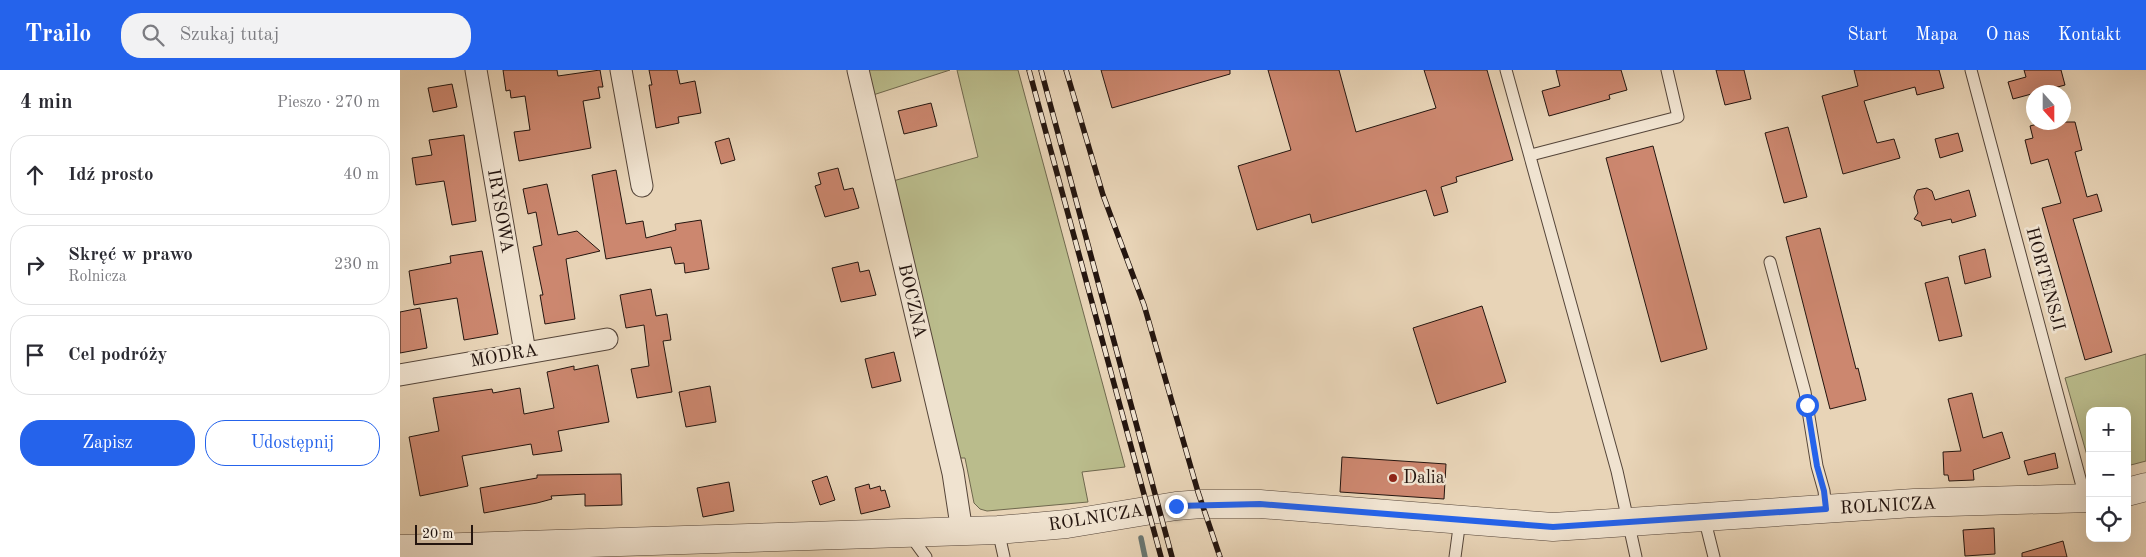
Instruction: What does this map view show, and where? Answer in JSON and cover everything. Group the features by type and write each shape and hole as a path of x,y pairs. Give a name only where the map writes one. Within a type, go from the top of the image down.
{"street":[{"name":"IRYSOWA","path":"476,70 524,352"},
{"path":"620,70 642,186"},
{"name":"BOCZNA","path":"858,70 953,473 962,532"},
{"name":"MODRA","path":"400,375 607,338"},
{"path":"2131,491 2146,487"},
{"name":"ROLNICZA","path":"401,545 543,551 962,532 1086,522 1176,506 1202,504 1260,504 1553,527 1914,503 2086,498"}],"lane":[{"path":"1506,70 1531,155 1630,522 1636,557"},
{"path":"1531,155 1678,117 1667,70"},
{"name":"HORTENSJI","path":"1971,70 2086,498"},
{"path":"1770,262 1805,392 1826,509"},
{"path":"1704,517 1714,557"},
{"path":"1455,557 1460,520"},
{"path":"998,530 1004,557"},
{"path":"909,534 926,557"}],"green space":[{"path":"865,70 950,70 870,96"},
{"path":"957,70 1018,70 1125,467 1082,472 1088,502 987,511 980,509 974,503 965,458 956,458 893,181 978,157"},
{"path":"2146,354 2146,461 2131,465 2131,407 2086,407 2086,452 2065,378"}],"building":[{"path":"503,70 557,70 558,76 600,70 603,87 598,87 600,98 583,101 591,148 519,161 514,132 530,130 525,96 511,98 510,90 506,91"},
{"path":"649,70 677,70 680,84 695,81 701,113 678,117 679,123 656,128 649,85 652,85"},
{"path":"1101,70 1230,70 1230,74 1112,108"},
{"path":"1268,70 1339,70 1356,132 1436,108 1424,70 1487,70 1513,160 1456,177 1457,182 1441,187 1448,212 1434,216 1426,190 1312,223 1310,214 1257,230 1238,166 1291,150"},
{"path":"1556,70 1621,70 1627,90 1609,95 1610,99 1549,116 1542,91 1560,86"},
{"path":"1716,70 1744,70 1751,99 1725,105"},
{"path":"1854,70 1939,70 1944,88 1917,95 1915,87 1864,101 1877,143 1894,139 1900,158 1843,174 1822,96 1858,86"},
{"path":"2024,70 2061,70 2065,85 2026,85 2026,96 2013,99 2008,82 2026,77"},
{"path":"452,84 457,107 433,112 428,88"},
{"path":"931,103 937,126 904,134 898,111"},
{"path":"2071,122 2075,122 2082,150 2075,152 2087,197 2097,194 2102,211 2073,219 2112,352 2085,360 2042,208 2061,203 2048,159 2031,164 2025,140 2033,138 2031,130 2071,130"},
{"path":"1788,127 1807,197 1784,203 1765,133"},
{"path":"1958,133 1963,151 1940,158 1935,139"},
{"path":"464,135 476,221 452,225 444,181 416,185 412,158 432,155 429,140"},
{"path":"729,138 735,160 721,164 715,142"},
{"path":"1653,146 1707,349 1661,362 1606,158"},
{"path":"838,168 844,190 853,188 859,208 825,217 815,186 821,184 818,173"},
{"path":"616,170 626,224 643,221 646,238 676,230 675,224 701,220 709,269 685,273 684,263 675,264 671,247 606,259 592,175"},
{"path":"547,184 558,235 577,231 600,251 566,259 575,319 545,324 540,295 543,295 533,247 542,245 536,212 528,214 523,189"},
{"path":"1927,188 1932,191 1935,200 1969,190 1976,216 1952,223 1951,219 1922,226 1921,222 1914,219 1918,213 1914,197 1917,190"},
{"path":"1820,228 1856,369 1858,368 1866,400 1830,409 1786,237"},
{"path":"1985,249 1991,277 1965,284 1959,256"},
{"path":"482,251 498,334 464,340 457,298 414,305 409,271 451,263 450,256"},
{"path":"858,262 860,272 869,270 876,295 841,302 832,268"},
{"path":"1948,277 1962,336 1939,341 1925,283"},
{"path":"651,289 656,316 667,314 671,340 663,341 672,392 637,398 631,369 649,366 644,325 626,328 620,295"},
{"path":"1482,306 1506,382 1437,404 1413,328"},
{"path":"420,308 427,348 400,353 400,312"},
{"path":"894,352 901,381 872,388 865,359"},
{"path":"598,365 609,422 558,431 562,451 533,455 531,444 462,456 468,486 420,496 409,437 439,431 433,398 492,389 493,393 520,388 524,414 554,408 547,372 574,366 574,370"},
{"path":"710,386 716,422 686,427 679,392"},
{"path":"1972,393 1983,438 2002,432 2010,458 1973,470 1974,480 1949,481 1948,475 1944,475 1943,452 1961,451 1948,399"},
{"path":"2055,453 2058,468 2028,475 2024,461"},
{"name":"Dalia","path":"1342,457 1446,464 1444,499 1340,492"},
{"path":"621,474 622,505 585,506 585,494 551,496 552,499 537,503 484,513 480,488 537,478 537,475"},
{"path":"827,476 835,500 820,505 812,481"},
{"path":"729,482 734,511 703,517 697,488"},
{"path":"869,484 870,489 880,486 881,491 885,490 890,507 861,514 855,488"},
{"path":"1994,528 1995,554 1965,556 1963,530"},
{"path":"2063,541 2067,557 2022,557 2022,553"}],"waterway":[{"path":"1141,538 1145,557"}],"railway":[{"path":"1029,70 1161,557"},
{"path":"1041,70 1172,557"},
{"path":"1066,70 1103,195 1144,305 1198,492 1220,557"}],"place":[{"name":"Dalia","path":"1393,478"}],"route":[{"path":"1176,506 1188,504 1260,504 1553,527 1826,509 1807,405"}]}
